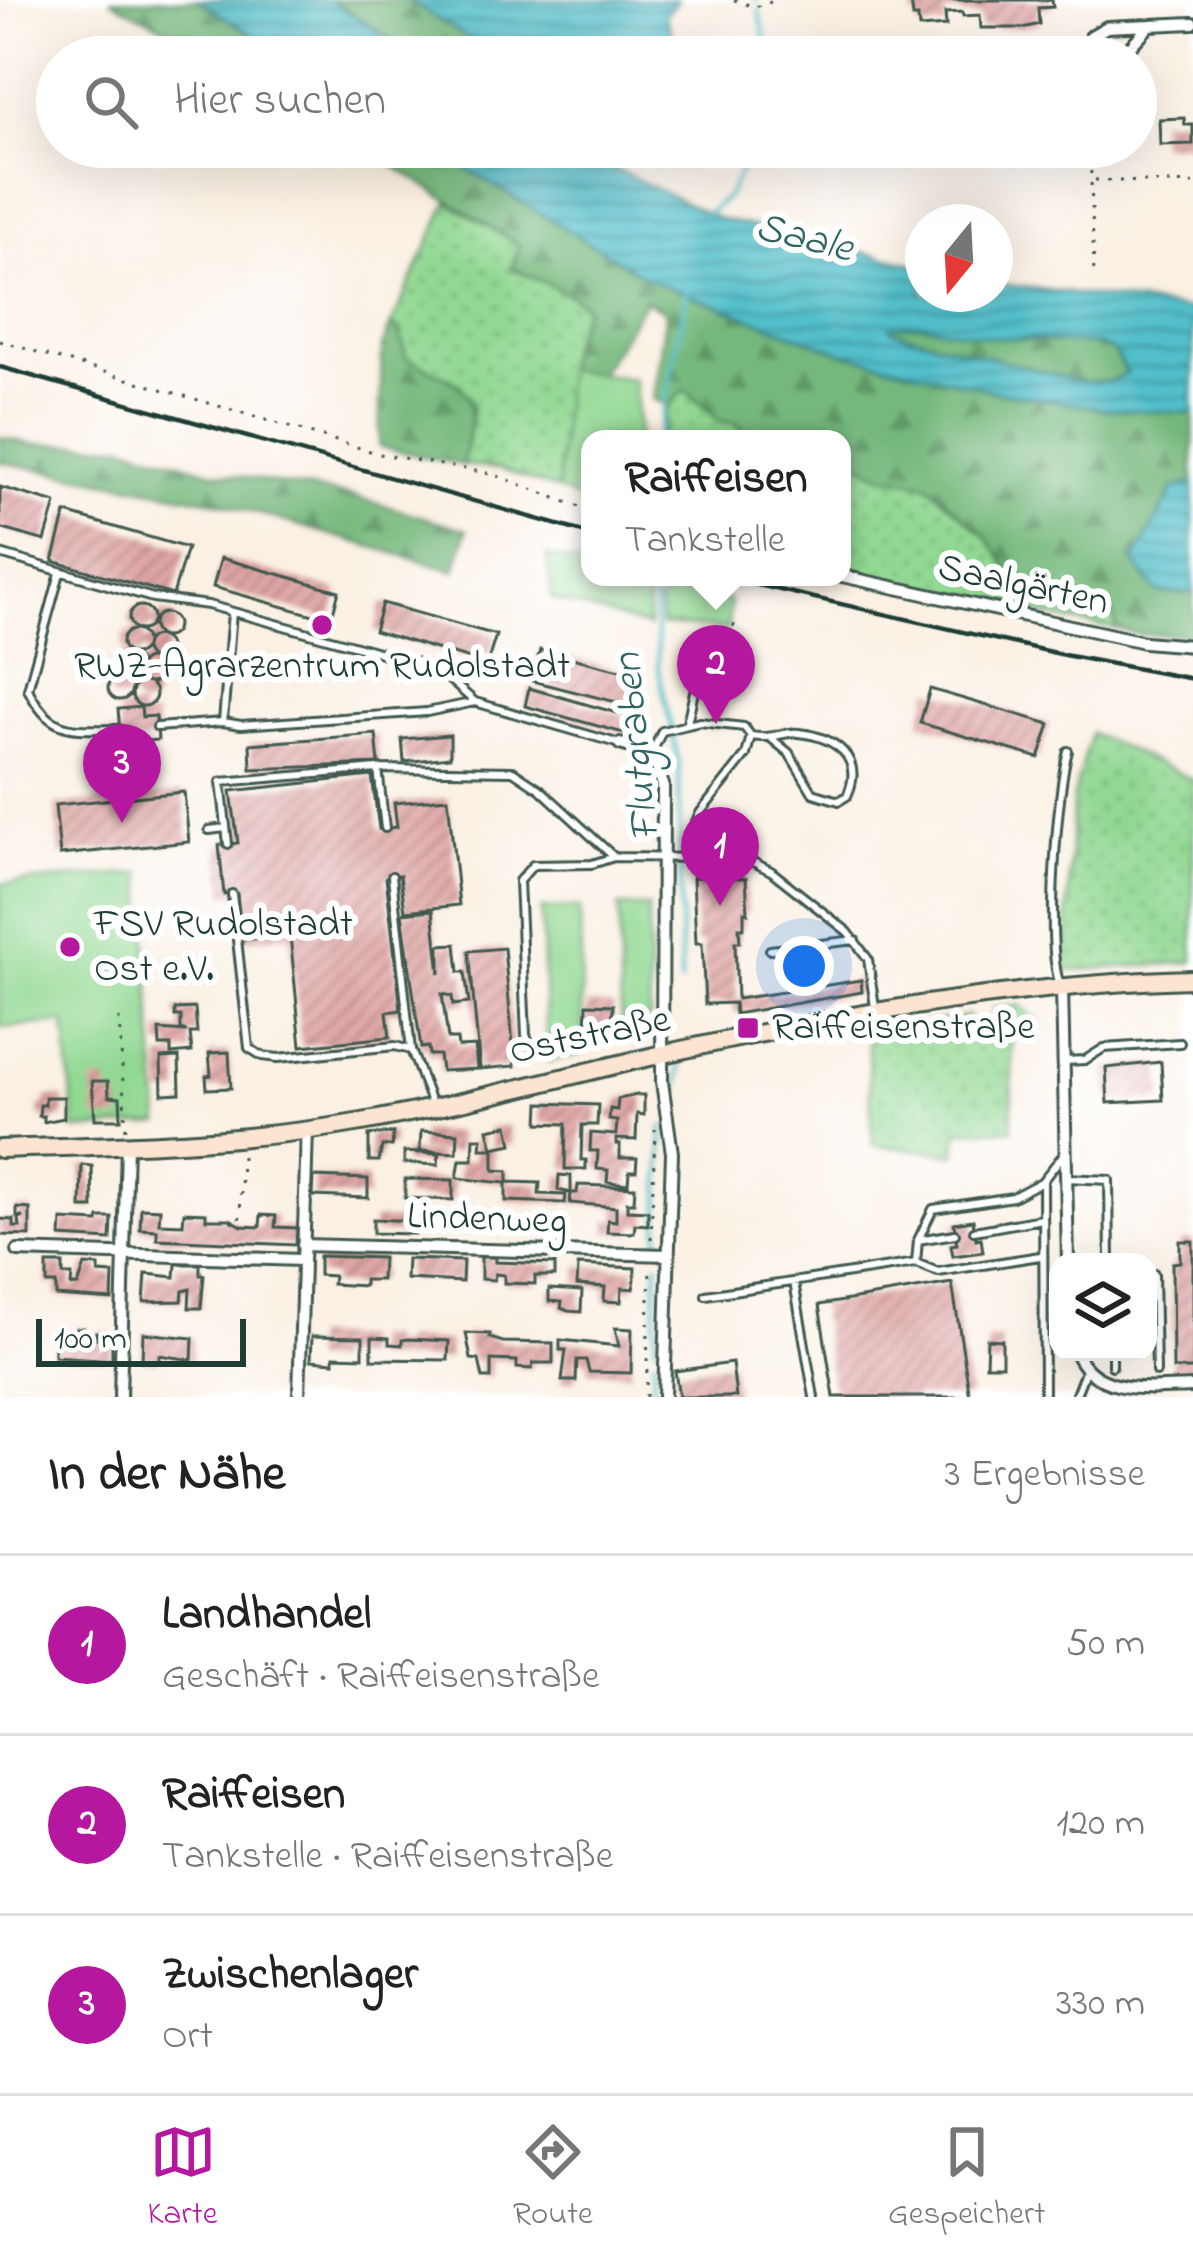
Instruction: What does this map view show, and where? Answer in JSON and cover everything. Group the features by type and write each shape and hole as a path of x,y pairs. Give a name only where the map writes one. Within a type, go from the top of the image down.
{"street":[{"path":"1091,36 1107,26 1193,22"},
{"path":"1140,36 1150,25"},
{"name":"Saalgärten","path":"851,578 1124,638 1193,646"},
{"path":"620,744 652,753 662,785 668,859 662,1054 672,1154 664,1397"},
{"name":"Oststraße","path":"0,1148 307,1130 433,1108 662,1054 875,1015 1062,987 1193,979"},
{"path":"1062,987 1068,1253"},
{"path":"299,1397 307,1130"},
{"path":"120,1397 127,1144"},
{"name":"Lindenweg","path":"303,1245 669,1255"},
{"path":"18,1251 302,1260"},
{"path":"1081,1361 1094,1377 1127,1389 1193,1387"}],"lane":[{"path":"0,554 153,598 232,612 436,668 475,702 620,744"},
{"path":"61,572 28,689 41,715 72,729 119,729"},
{"path":"224,722 232,612"},
{"path":"687,723 696,683"},
{"path":"157,727 428,712 475,702"},
{"path":"652,753 667,729 677,725 744,727 752,736 772,740 789,753 813,793 838,801 847,796 855,776 849,758 839,748 822,737 792,731 772,740"},
{"path":"695,858 695,824 700,813 746,755 752,736"},
{"path":"1062,987 1053,955 1059,784 1068,751"},
{"path":"228,844 221,782 378,770 513,771 540,789 614,857"},
{"path":"378,770 385,828"},
{"path":"208,830 226,828"},
{"path":"533,1050 526,1035 519,880 533,865 592,864 614,857 732,859 763,867 826,912 855,940 868,959 875,1015"},
{"path":"392,876 411,1051 433,1108"},
{"path":"232,894 249,1048 262,1057 278,1058 395,1046 411,1051"},
{"path":"770,950 855,940"},
{"path":"1064,1060 1085,1060 1104,1048 1180,1043"},
{"path":"1045,1397 1040,1256 1043,1181 1066,1151"},
{"path":"1066,1178 1109,1180 1110,1253"},
{"path":"916,1263 919,1240 933,1209 1012,1197 1043,1181"},
{"path":"974,1232 1042,1219"},
{"path":"919,1240 955,1234"},
{"path":"706,1295 916,1263 938,1271 1040,1256"},
{"path":"794,1282 814,1397"},
{"path":"1112,1361 1112,1366"},
{"path":"1156,1361 1156,1372"},
{"path":"1075,1397 1086,1369"}],"path":[{"path":"734,0 755,7 774,2"},
{"path":"1092,168 1094,275"},
{"path":"1093,180 1193,184"},
{"path":"0,341 380,454 493,474 581,508"},
{"path":"696,683 726,645 737,618"},
{"path":"118,1018 127,1144"},
{"path":"240,1221 243,1135"},
{"path":"230,1221 249,1222"}],"green space":[{"path":"110,0 198,0 254,36 180,36"},
{"path":"330,0 407,0 464,36 386,36"},
{"path":"397,168 465,168 652,281 843,353 999,392 1107,409 1193,413 1193,483 1174,488 1158,593 1193,593 1193,633 1141,635 1117,629 1112,611 1025,592 985,535 926,483 883,476 857,462 851,430 831,422 828,430 742,430 736,423 720,422 685,389 669,406 653,399 666,311 645,301 599,374 565,369 585,306 512,268 519,245"},
{"path":"448,202 519,245 512,268 586,306 567,353 558,490 499,469 463,465 473,409 459,384 406,357 400,331 391,325"},
{"path":"920,324 991,337 1098,345 1113,351 1127,373 1109,382 1082,382 888,326"},
{"path":"391,325 400,331 406,357 467,394 470,419 463,465 379,447 382,347"},
{"path":"565,369 634,379 638,430 581,430 581,500 558,490"},
{"path":"684,389 720,422 736,423 742,430 664,430 669,406"},
{"path":"831,422 851,430 828,430"},
{"path":"851,430 883,476 926,483 985,535 1025,592 1113,611 1117,629 851,571"},
{"path":"0,437 32,444 124,445 214,472 355,497 467,530 455,571 215,501 0,462"},
{"path":"547,556 581,565 581,586 647,586 649,627 552,599"},
{"path":"675,587 730,601 728,629 662,625 659,602"},
{"path":"1091,733 1193,780 1193,962 1065,971 1073,797"},
{"path":"142,873 160,1124 75,1130 65,1023 0,1028 0,884"},
{"path":"619,907 648,907 650,1018 621,1037"},
{"path":"580,908 583,1053 547,1061 541,909"},
{"path":"1020,1005 1038,1021 1012,1035 1012,1129 958,1131 956,1154 873,1145 867,1034 968,1016 972,1036 996,1032 993,1009"}],"water":[{"path":"198,0 330,0 386,36 254,36"},
{"path":"407,0 678,0 665,15 672,36 464,36"},
{"name":"Saale","path":"465,168 613,168 717,218 905,262 905,312 1013,312 1013,285 1193,310 1193,413 1107,409 999,392 843,353 652,281","holes":["920,324 990,337 1098,345 1113,351 1127,373 1109,382 1082,382 890,327"]},
{"path":"1193,483 1193,593 1158,593 1133,562 1174,488"}],"building":[{"path":"911,0 1052,0 1053,7 1038,8 1039,24 1023,28 981,28 980,15 963,16 962,12 945,13 946,26 919,28"},
{"path":"1184,118 1185,125 1193,125 1193,144 1160,145 1159,119"},
{"path":"0,487 56,503 45,541 0,528"},
{"path":"66,513 187,548 173,595 53,561"},
{"path":"221,558 339,591 331,620 213,587"},
{"path":"382,603 496,635 487,664 374,631"},
{"path":"141,606 153,618 141,630 129,618"},
{"path":"165,613 177,625 165,637 153,625"},
{"path":"134,630 146,642 134,654 122,642"},
{"path":"157,636 169,648 157,660 145,648"},
{"path":"540,650 644,676 636,707 532,681"},
{"path":"127,653 139,665 127,677 115,665"},
{"path":"150,659 162,671 150,683 138,671"},
{"path":"120,676 132,688 120,700 108,688"},
{"path":"144,682 156,694 144,706 132,694"},
{"path":"529,688 628,716 623,733 525,706"},
{"path":"930,689 1050,724 1039,758 920,723"},
{"path":"141,707 142,717 156,716 158,740 121,743 118,709"},
{"path":"376,734 379,764 251,769 250,744"},
{"path":"450,735 450,757 404,762 402,739"},
{"path":"372,776 379,829 397,827 394,803 448,798 459,905 405,911 400,875 386,877 401,1010 387,1012 390,1037 301,1046 290,935 242,940 237,894 224,895 219,845 238,843 231,791"},
{"path":"184,792 189,842 60,855 55,805"},
{"path":"693,877 746,878 748,913 744,912 744,928 739,928 740,942 735,942 737,999 861,980 862,992 735,1014 734,1003 705,1004"},
{"path":"433,910 440,974 440,945 456,944 469,1003 453,1005 452,996 442,994 448,1039 457,1039 458,1047 475,1046 477,1069 441,1071 439,1055 429,1055 428,1047 421,1048 402,913"},
{"path":"504,948 515,1066 480,1069 469,951"},
{"path":"587,1004 613,1005 612,1034 586,1033"},
{"path":"195,1008 197,1033 190,1033 192,1052 171,1054 171,1046 160,1046 159,1030 187,1032 181,1030 181,1016 175,1016 175,1009"},
{"path":"229,1052 231,1088 207,1089 209,1053"},
{"path":"179,1057 180,1093 162,1094 161,1058"},
{"path":"1161,1062 1163,1100 1108,1103 1106,1068"},
{"name":"FSV Rudolstadt Ost e.V.","path":"92,1081 108,1081 109,1096 120,1097 121,1119 95,1119"},
{"path":"644,1095 644,1115 637,1114 636,1140 616,1139 620,1158 637,1158 636,1171 629,1171 628,1184 607,1182 608,1170 597,1169 598,1151 590,1151 591,1133 616,1135 617,1121 609,1120 610,1109 617,1110 618,1099"},
{"path":"45,1097 64,1097 64,1118 44,1122 44,1116 39,1116"},
{"path":"540,1103 598,1105 597,1125 582,1125 581,1160 586,1160 586,1169 565,1169 566,1124 539,1123"},
{"path":"508,1125 512,1144 493,1148 488,1129"},
{"path":"421,1131 458,1133 457,1153 420,1151"},
{"path":"393,1133 392,1146 382,1146 379,1161 369,1161 369,1135"},
{"path":"474,1138 482,1138 481,1149 494,1149 494,1170 508,1171 508,1182 540,1183 539,1194 566,1195 565,1203 506,1201 506,1183 457,1178 460,1160 473,1160"},
{"path":"404,1152 439,1154 438,1165 404,1163"},
{"path":"82,1165 92,1166 93,1208 81,1208"},
{"path":"559,1175 571,1176 571,1193 558,1190"},
{"path":"314,1177 368,1179 368,1198 313,1196"},
{"path":"405,1179 453,1180 453,1200 405,1198"},
{"path":"578,1185 635,1187 634,1202 627,1202 627,1210 648,1211 648,1225 635,1224 634,1233 607,1232 608,1220 616,1221 616,1207 570,1203 571,1193 577,1193"},
{"path":"17,1208 30,1209 30,1236 0,1235 0,1219 14,1220 14,1227 20,1227 19,1219 24,1217 17,1217"},
{"path":"141,1208 160,1209 159,1223 183,1224 184,1212 260,1227 261,1215 276,1216 275,1227 297,1228 296,1245 157,1239 157,1230 140,1229"},
{"path":"112,1218 111,1240 61,1237 62,1220 98,1222"},
{"path":"373,1219 415,1221 414,1234 373,1233"},
{"path":"973,1220 983,1252 953,1256 951,1245 957,1244 954,1223"},
{"path":"1180,1241 1193,1241 1193,1369 1173,1369 1172,1263 1180,1262"},
{"path":"319,1256 382,1258 381,1280 364,1280 364,1286 332,1284 333,1276 319,1275"},
{"path":"481,1257 495,1257 495,1262 555,1264 555,1276 535,1276 535,1284 504,1283 504,1275 495,1274 494,1280 481,1279"},
{"path":"407,1259 463,1261 462,1282 406,1279"},
{"path":"47,1264 63,1264 63,1275 72,1275 71,1286 78,1286 85,1265 99,1266 99,1273 113,1274 112,1300 56,1296 56,1284 47,1284"},
{"path":"176,1264 200,1264 200,1275 204,1275 201,1308 189,1308 190,1289 183,1291 182,1301 144,1302 146,1274 175,1277"},
{"path":"578,1265 635,1268 634,1289 622,1288 621,1302 604,1301 605,1287 577,1285"},
{"path":"952,1283 970,1397 834,1397 819,1305"},
{"path":"549,1289 582,1291 581,1312 549,1301"},
{"path":"76,1328 84,1328 84,1338 112,1332 112,1360 54,1356 54,1338 76,1338"},
{"path":"615,1328 632,1329 631,1373 589,1372 586,1360 577,1360 576,1381 562,1381 566,1350 560,1350 560,1340 619,1346"},
{"path":"143,1333 193,1338 192,1360 159,1355 159,1362 142,1361"},
{"path":"466,1333 490,1334 503,1342 553,1343 553,1363 533,1363 532,1369 517,1368 517,1361 491,1360 491,1378 483,1378 479,1360 471,1359"},
{"path":"312,1336 363,1337 363,1357 311,1360"},
{"path":"372,1337 402,1345 408,1339 449,1341 448,1360 372,1359"},
{"path":"987,1339 1002,1340 1002,1365 986,1365"},
{"path":"732,1363 736,1397 679,1397 675,1371"}],"waterway":[{"path":"759,10 765,36"},
{"path":"705,215 728,196 742,168"},
{"name":"Flutgraben","path":"660,430 687,292"},
{"name":"Flutgraben","path":"654,586 659,672 679,764 681,982"},
{"name":"Flutgraben","path":"676,1102 680,1066"},
{"name":"Flutgraben","path":"658,1246 663,1126"},
{"name":"Flutgraben","path":"655,1346 657,1264"},
{"name":"Flutgraben","path":"653,1397 654,1360"}],"railway":[{"path":"0,367 581,531"},
{"path":"762,586 1064,655 1193,679"}],"place":[{"name":"RWZ-Agrarzentrum Rudolstadt","path":"322,625"},
{"name":"Raiffeisen","path":"716,724"},
{"name":"Zwischenlager","path":"122,823"},
{"name":"Landhandel","path":"720,906"},
{"name":"FSV Rudolstadt Ost e.V.","path":"70,947"},
{"name":"Raiffeisenstraße","path":"748,1028"}]}
